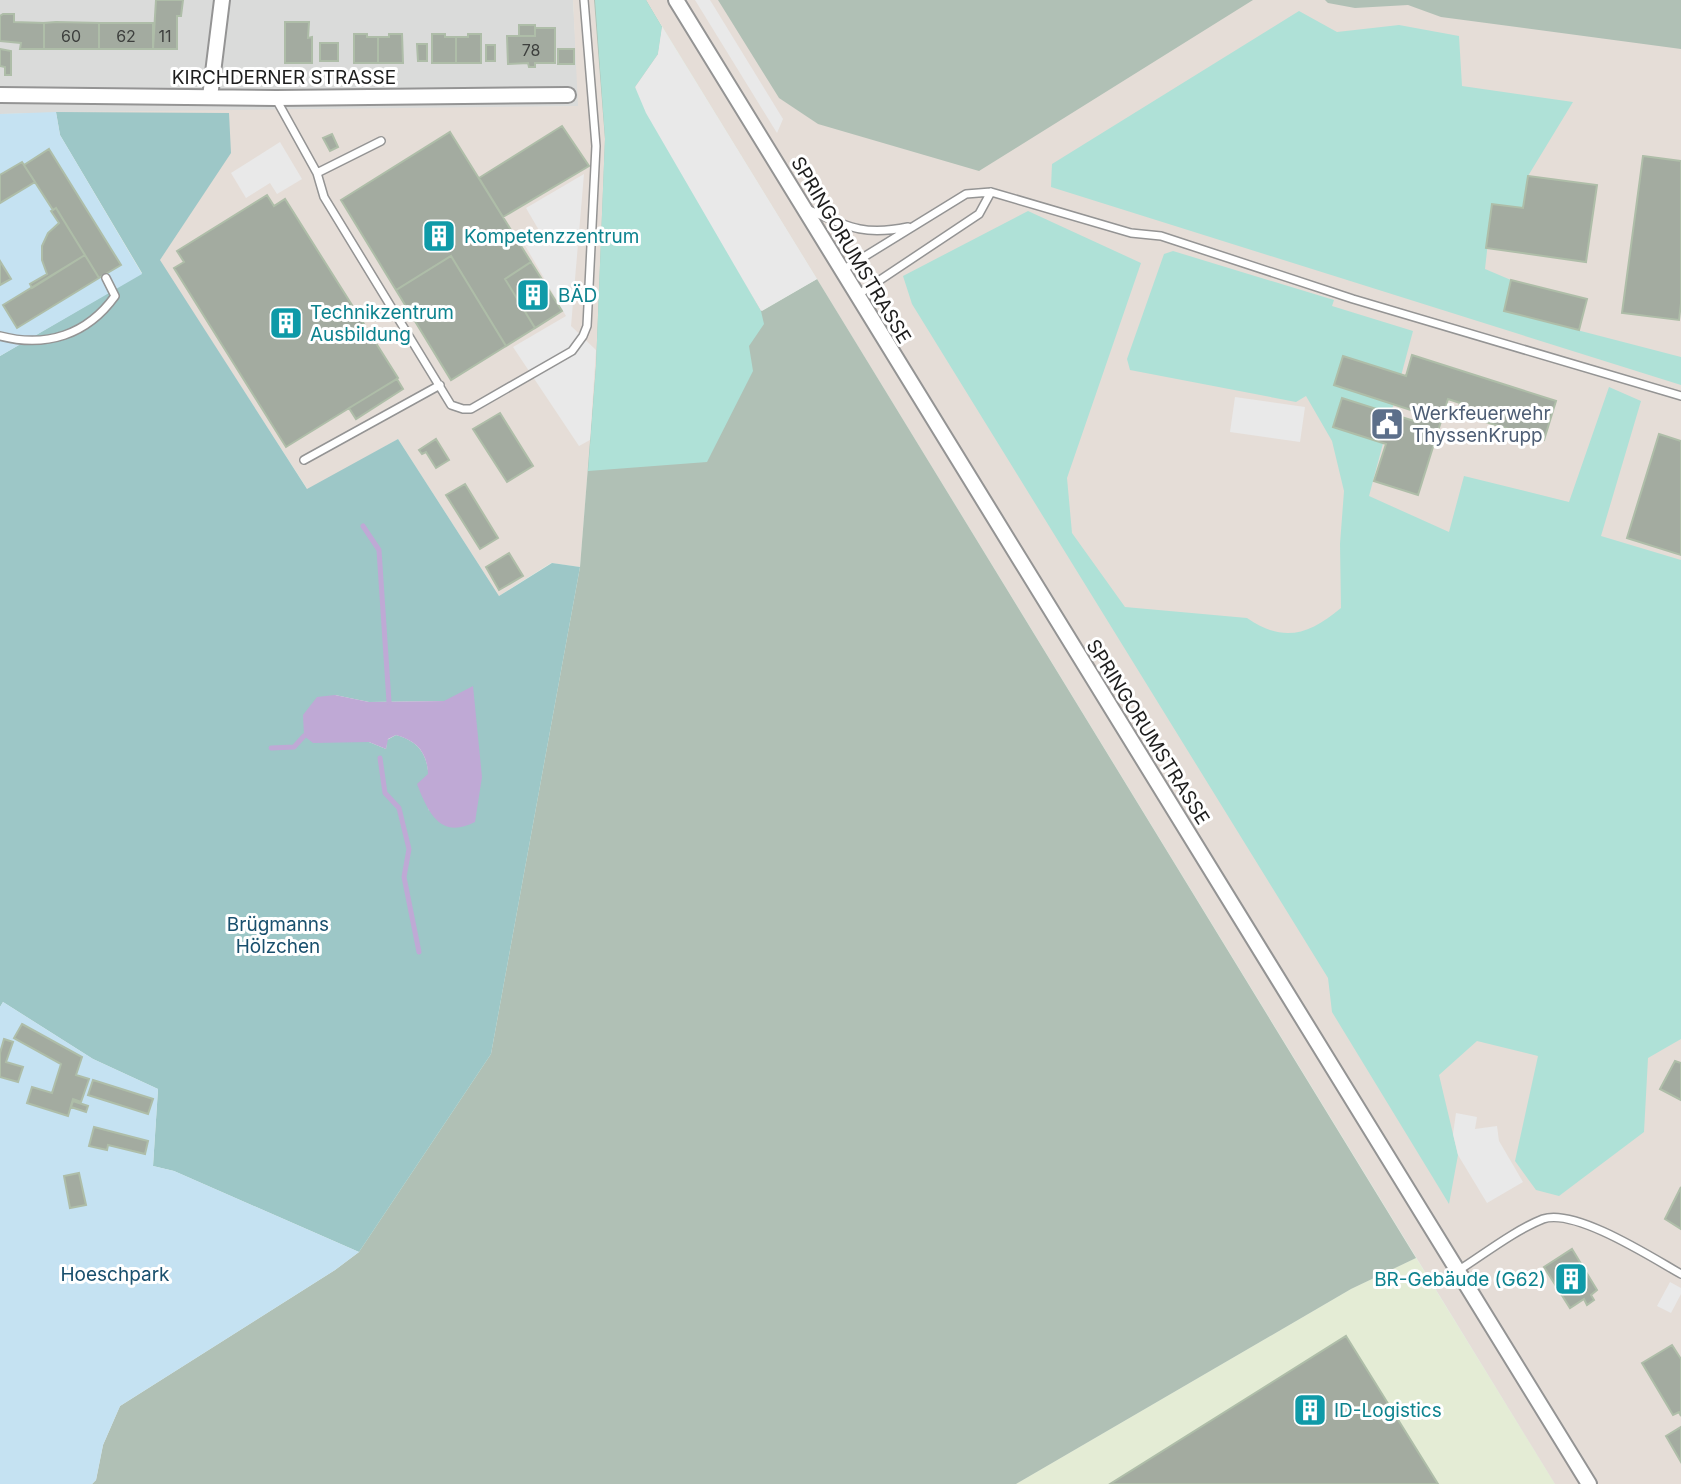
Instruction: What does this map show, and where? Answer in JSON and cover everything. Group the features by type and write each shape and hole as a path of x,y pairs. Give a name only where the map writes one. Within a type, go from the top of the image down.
{"street":[{"path":"210,97 222,0"},
{"name":"SPRINGORUMSTRASSE","path":"677,0 856,296 1589,1484"},
{"name":"KIRCHDERNER STRASSE","path":"0,95 276,99 568,95"}],"lane":[{"path":"276,99 317,173 324,197 451,405 471,409 572,351 587,326 596,159 584,0"},
{"path":"317,173 381,141"},
{"path":"856,296 979,214 991,192"},
{"path":"841,271 966,194 991,192 1131,233 1161,236 1353,299 1681,396"},
{"path":"802,207 852,229 889,231 915,226"},
{"path":"0,336 15,340 43,341 64,337 92,320 108,306 115,296 106,278"},
{"path":"304,460 440,386"},
{"path":"1459,1270 1544,1219 1562,1216 1584,1222 1681,1274"}],"shaded area":[{"path":"0,0 573,0 579,106 229,113 0,114"},
{"path":"573,0 594,0 605,138 596,366 580,567 551,563 499,596 398,439 308,490 159,260 60,135 56,112 578,106"},
{"path":"594,0 646,0 662,27 658,54 762,311 817,279 1416,1258 1351,1289 1016,1484 92,1484 96,1480 103,1445 120,1406 335,1270 359,1252 491,1054 580,567 596,366 605,139"},
{"path":"595,0 646,0 662,27 658,54 635,87 761,311 764,324 749,346 753,371 707,462 588,471 596,366 605,138"},
{"path":"646,0 1681,0 1681,1484 1555,1484"},
{"path":"695,0 710,0 783,119 777,133"},
{"path":"718,0 1253,0 979,171 818,124 779,98"},
{"path":"1325,0 1681,0 1681,49 1441,17 1408,5 1355,8 1328,3"},
{"path":"1299,11 1337,32 1399,25 1459,36 1462,86 1573,102 1528,176 1523,208 1492,205 1485,269 1511,280 1504,311 1681,357 1681,385 1051,187 1052,164"},
{"path":"662,27 817,279 761,311 646,113 635,87 658,54"},
{"path":"280,142 302,179 277,194 270,183 246,198 231,173"},
{"path":"584,174 571,326 596,350 590,440 579,446 513,347 566,316 523,242 540,232 526,208"},
{"path":"1028,211 1141,263 1067,478 1072,533 1125,607 1247,618 1272,631 1284,633 1307,630 1341,608 1340,544 1344,491 1332,441 1306,396 1296,402 1130,370 1127,359 1164,254 1173,251 1334,300 1332,306 1413,331 1369,496 1449,532 1464,476 1569,502 1609,387 1641,401 1601,536 1681,560 1681,1039 1648,1058 1644,1132 1559,1196 1536,1190 1515,1161 1538,1056 1477,1041 1439,1075 1458,1155 1449,1204 1332,1012 1328,978 912,304 903,276"},
{"path":"1235,397 1305,407 1300,442 1230,432"},
{"path":"473,686 482,777 475,822 463,827 444,825 431,813 417,784 428,774 426,759 420,748 410,741 396,735 388,739 386,749 369,742 313,743 304,736 303,715 317,697 335,695 369,702 444,701"},
{"path":"1456,1113 1477,1117 1475,1129 1497,1126 1499,1141 1523,1182 1487,1203 1458,1155 1453,1134"},
{"path":"1416,1258 1555,1484 1016,1484 1351,1289"},
{"path":"1670,1282 1681,1288 1681,1294 1671,1313 1657,1306"}],"green space":[{"name":"Brügmanns Hölzchen","path":"56,112 229,113 231,153 160,260 307,489 398,439 499,596 552,563 580,567 491,1054 359,1252 174,1171 153,1166 158,1089 93,1059 3,1002 0,1007 0,356 142,273 60,135","holes":["335,695 369,702 444,701 428,811 427,764 418,747 396,735 387,740 386,749 369,742"]},
{"path":"56,112 60,135 142,274 0,356 0,114"},
{"name":"Hoeschpark","path":"3,1002 93,1059 158,1089 153,1166 174,1171 359,1252 335,1270 120,1406 103,1445 96,1480 92,1484 0,1484 0,1007"}],"building":[{"path":"156,0 183,0 181,16 177,16 177,49 153,49"},
{"path":"14,14 14,22 44,23 44,49 20,49 21,43 0,41 0,16"},
{"path":"285,22 309,22 308,38 312,37 312,63 285,63"},
{"path":"44,23 99,23 99,49 44,49"},
{"path":"99,23 153,23 153,49 99,49"},
{"path":"519,25 535,25 535,36 519,36"},
{"path":"535,28 555,28 555,63 535,63 535,67 529,67 528,63 508,64 507,36 535,36"},
{"path":"354,34 378,37 378,63 354,63"},
{"path":"389,34 402,34 403,63 378,63 378,37 389,37"},
{"path":"432,34 456,37 456,63 432,63"},
{"path":"468,34 481,34 481,63 456,63 456,37 468,37"},
{"path":"320,43 338,43 338,61 320,61"},
{"path":"417,44 427,44 427,61 418,61"},
{"path":"486,45 495,45 495,61 486,61"},
{"path":"0,49 11,51 11,75 5,75 5,67 0,66"},
{"path":"558,49 574,49 574,64 558,64"},
{"path":"562,126 589,166 503,217 479,178"},
{"name":"Kompetenzzentrum","path":"450,132 531,262 505,279 535,328 506,346 451,256 396,290 341,200"},
{"path":"332,134 338,147 330,151 323,138"},
{"path":"49,149 121,265 99,278 56,208 53,210 24,165"},
{"path":"1643,156 1681,161 1679,320 1622,313"},
{"path":"22,162 35,182 0,203 0,175"},
{"path":"1528,176 1597,185 1586,262 1486,248 1492,204 1523,208"},
{"name":"Technikzentrum Ausbildung","path":"267,195 274,206 285,199 398,378 286,447 174,268 184,262 177,251"},
{"path":"56,208 85,255 32,288 30,284 47,274 42,260 42,246 48,233 59,223 51,211"},
{"path":"85,255 99,278 17,328 3,305"},
{"path":"451,256 506,346 451,380 396,290"},
{"path":"0,261 11,279 0,285"},
{"name":"BÄD","path":"531,262 562,311 535,328 505,279"},
{"path":"1511,280 1587,299 1579,330 1504,311"},
{"name":"Werkfeuerwehr ThyssenKrupp","path":"1412,355 1556,401 1544,440 1457,413 1460,403 1448,399 1418,495 1374,481 1386,444 1333,427 1342,398 1414,421 1417,412 1334,385 1343,356 1406,376"},
{"path":"397,379 403,389 356,419 349,408"},
{"path":"500,413 533,466 507,482 473,429"},
{"path":"1659,434 1681,441 1681,555 1627,538"},
{"path":"436,439 449,460 436,468 426,452 422,454 419,450"},
{"path":"465,484 498,538 480,549 446,495"},
{"path":"509,553 523,576 499,590 486,567"},
{"path":"22,1024 82,1057 76,1075 89,1079 81,1102 73,1099 68,1116 27,1103 32,1087 52,1093 61,1064 14,1038"},
{"path":"4,1039 13,1042 6,1062 23,1067 18,1082 0,1077 0,1053"},
{"path":"1675,1061 1681,1063 1681,1100 1660,1089"},
{"path":"93,1080 153,1099 148,1114 88,1095"},
{"path":"73,1101 88,1106 86,1112 71,1107"},
{"path":"94,1127 148,1141 145,1154 108,1145 107,1150 89,1146"},
{"path":"79,1173 86,1205 70,1208 64,1176"},
{"path":"1681,1187 1681,1229 1665,1219"},
{"name":"BR-Gebäude (G62)","path":"1572,1249 1597,1290 1591,1295 1594,1300 1587,1305 1584,1299 1570,1308 1544,1267"},
{"name":"ID-Logistics","path":"1346,1336 1438,1484 1110,1484"},
{"path":"1672,1345 1681,1359 1681,1416 1679,1412 1673,1415 1642,1363"},
{"path":"1681,1427 1681,1462 1666,1436"}],"waterway":[{"path":"363,526 379,550 389,702"},
{"path":"271,748 294,747 304,736"},
{"path":"380,758 385,793 399,808 409,849 404,877 419,952"}],"place":[{"name":"Kompetenzzentrum","path":"439,236"},
{"name":"BÄD","path":"533,295"},
{"name":"Technikzentrum Ausbildung","path":"286,323"},
{"name":"Werkfeuerwehr ThyssenKrupp","path":"1387,424"},
{"name":"BR-Gebäude (G62)","path":"1571,1279"},
{"name":"ID-Logistics","path":"1310,1410"}]}
